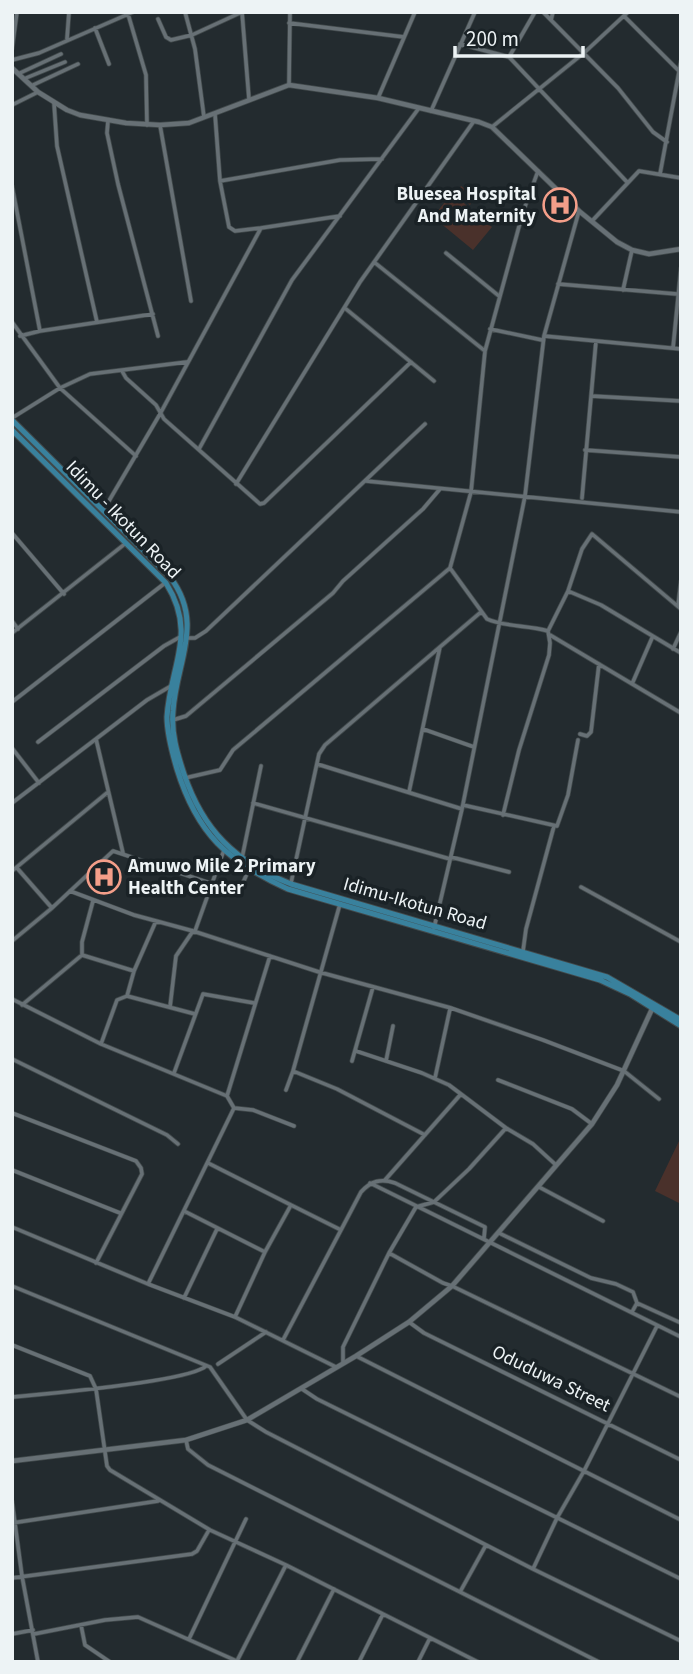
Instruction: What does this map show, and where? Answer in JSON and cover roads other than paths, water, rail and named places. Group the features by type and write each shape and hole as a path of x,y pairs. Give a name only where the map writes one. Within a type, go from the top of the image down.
{"main road":[{"name":"Idimu-Ikotun Road","path":"12,419 176,586 187,612 173,720 182,774 194,802 210,828 242,858 291,884 434,928 607,976 681,1020"},
{"name":"Idimu - Ikotun Road","path":"12,430 166,583 178,606 185,637 173,686 168,724 172,752 182,774 188,803 201,824 224,850 248,869 288,889 434,928 600,980 621,989 681,1026"}],"street":[{"path":"12,49 17,12"},
{"path":"67,39 69,12"},
{"path":"185,12 204,117"},
{"path":"158,19 166,37 171,40 191,35 242,12 249,99"},
{"path":"289,12 289,85"},
{"path":"378,98 415,12"},
{"path":"431,111 475,12"},
{"path":"509,57 535,12"},
{"path":"553,12 547,16 579,49 586,52 653,132 667,142"},
{"path":"12,60 39,52 130,13 146,75 147,125"},
{"path":"492,127 540,91 626,14 678,70"},
{"path":"289,23 404,37"},
{"path":"95,27 109,64"},
{"path":"460,44 509,57 626,182"},
{"path":"20,74 61,54"},
{"path":"660,174 681,61"},
{"path":"26,78 65,62"},
{"path":"33,85 78,64"},
{"path":"12,68 54,103 80,115 108,121 147,125 189,123 289,85 378,98 474,121 492,127 579,211 632,250 658,253 681,249"},
{"path":"12,105 38,92"},
{"path":"54,103 57,146 97,322"},
{"path":"199,449 292,280 419,108"},
{"path":"215,114 220,180 229,227 235,231 340,216"},
{"path":"108,121 107,133 118,184 158,336"},
{"path":"236,484 374,262 474,121"},
{"path":"160,125 191,302"},
{"path":"220,180 340,160 382,159"},
{"path":"182,774 220,770 233,750 450,568 471,492 485,351 523,212 538,171"},
{"path":"592,221 639,171 681,178"},
{"path":"12,186 40,331"},
{"path":"434,928 463,807 525,496 544,338 579,211"},
{"path":"103,511 160,414 261,228"},
{"path":"623,290 632,250"},
{"path":"446,253 499,296"},
{"path":"374,262 485,351"},
{"path":"673,348 681,268"},
{"path":"558,284 677,294"},
{"path":"345,308 433,381"},
{"path":"20,336 153,314"},
{"path":"12,322 60,388 136,456"},
{"path":"490,329 544,338 681,349"},
{"path":"582,498 596,341"},
{"path":"12,419 60,388 90,374 187,362"},
{"path":"122,371 126,378 156,405 160,414 256,502 264,503 411,362"},
{"path":"591,396 681,401"},
{"path":"38,742 172,640 195,638 206,631 425,424"},
{"path":"585,450 681,457"},
{"path":"366,481 681,512"},
{"path":"173,720 186,716 333,593 424,509 440,489"},
{"path":"12,533 64,594"},
{"path":"503,815 519,750 549,655 549,633 568,591 582,548 592,534 680,607"},
{"path":"12,633 126,543"},
{"path":"450,568 487,618 500,623 531,626 549,633 681,713"},
{"path":"680,607 681,581"},
{"path":"12,702 166,583"},
{"path":"568,591 601,605 681,653"},
{"path":"291,884 319,754 325,745 481,612"},
{"path":"12,621 18,629"},
{"path":"673,649 681,632"},
{"path":"632,684 653,638"},
{"path":"409,792 440,648"},
{"path":"580,734 587,736 591,732 599,664"},
{"path":"12,803 160,691 173,686"},
{"path":"423,729 474,747"},
{"path":"96,739 123,853"},
{"path":"317,764 463,807 554,825 559,824 568,795 578,740"},
{"path":"12,748 40,783"},
{"path":"242,858 261,766"},
{"path":"52,908 14,870 108,792"},
{"path":"254,803 509,873"},
{"path":"523,951 526,929 554,825"},
{"path":"12,941 52,908 109,853 117,850 144,863 210,883 240,888 248,869"},
{"path":"170,1007 176,956 194,931 224,850"},
{"path":"580,887 681,942"},
{"path":"70,891 93,901 319,972 451,1008 624,1071 659,1099"},
{"path":"82,955 82,942 93,901"},
{"path":"286,1090 340,904"},
{"path":"127,996 134,971 156,921"},
{"path":"82,955 134,971"},
{"path":"22,1004 82,955"},
{"path":"228,1097 270,956"},
{"path":"352,1061 373,987"},
{"path":"174,1073 201,997 206,993 254,1003"},
{"path":"101,1044 117,1000 127,996 195,1014"},
{"path":"13,1001 101,1044 228,1097 234,1108"},
{"path":"435,1078 451,1008"},
{"path":"12,1461 186,1440 247,1420 410,1322 452,1286 592,1124 624,1071 652,1009"},
{"path":"386,1061 393,1026"},
{"path":"355,1051 435,1078 533,1144 558,1166"},
{"path":"12,1059 167,1135 178,1144"},
{"path":"293,1071 337,1089 425,1135"},
{"path":"498,1080 572,1109 592,1124"},
{"path":"284,1340 339,1230 368,1185 385,1180 461,1094"},
{"path":"234,1108 254,1110 294,1126"},
{"path":"148,1284 234,1108"},
{"path":"12,1113 136,1161 141,1168 142,1174 96,1263"},
{"path":"342,1363 342,1347 389,1253 416,1207 434,1202 506,1128"},
{"path":"208,1163 339,1230"},
{"path":"12,1170 120,1213"},
{"path":"385,1180 486,1228 484,1238"},
{"path":"368,1185 484,1238 681,1337"},
{"path":"394,1197 401,1186"},
{"path":"539,1187 603,1221"},
{"path":"235,1317 265,1252 291,1206"},
{"path":"184,1211 265,1252"},
{"path":"12,1227 235,1317 336,1367"},
{"path":"184,1298 217,1229"},
{"path":"499,1233 591,1278 616,1284 633,1292 637,1303 681,1323"},
{"path":"389,1253 443,1283 681,1397"},
{"path":"12,1286 210,1367 247,1420 265,1432 533,1569 681,1641"},
{"path":"632,1312 637,1303"},
{"name":"Oduduwa Street","path":"410,1322 424,1333 681,1460"},
{"path":"533,1569 657,1326"},
{"path":"218,1364 267,1332"},
{"path":"12,1345 90,1376 96,1389 107,1466 110,1470 210,1530 286,1565 478,1662"},
{"path":"356,1356 681,1520"},
{"path":"12,1398 96,1389 184,1375 202,1370 206,1366"},
{"path":"300,1387 317,1399 681,1579"},
{"path":"186,1440 188,1449 208,1465 599,1662"},
{"path":"14,1523 160,1500"},
{"path":"12,1501 38,1662"},
{"path":"189,1639 246,1519"},
{"path":"12,1578 192,1553 197,1551 210,1530"},
{"path":"460,1592 486,1545"},
{"path":"12,1634 138,1616 238,1661 286,1565"},
{"path":"297,1662 334,1589"},
{"path":"359,1662 383,1614"},
{"path":"81,1624 85,1644 110,1662"},
{"path":"418,1662 430,1638"}],"place":[{"name":"Bluesea Hospital And Maternity","path":"560,205"},
{"name":"Amuwo Mile 2 Primary Health Center","path":"104,877"}]}
